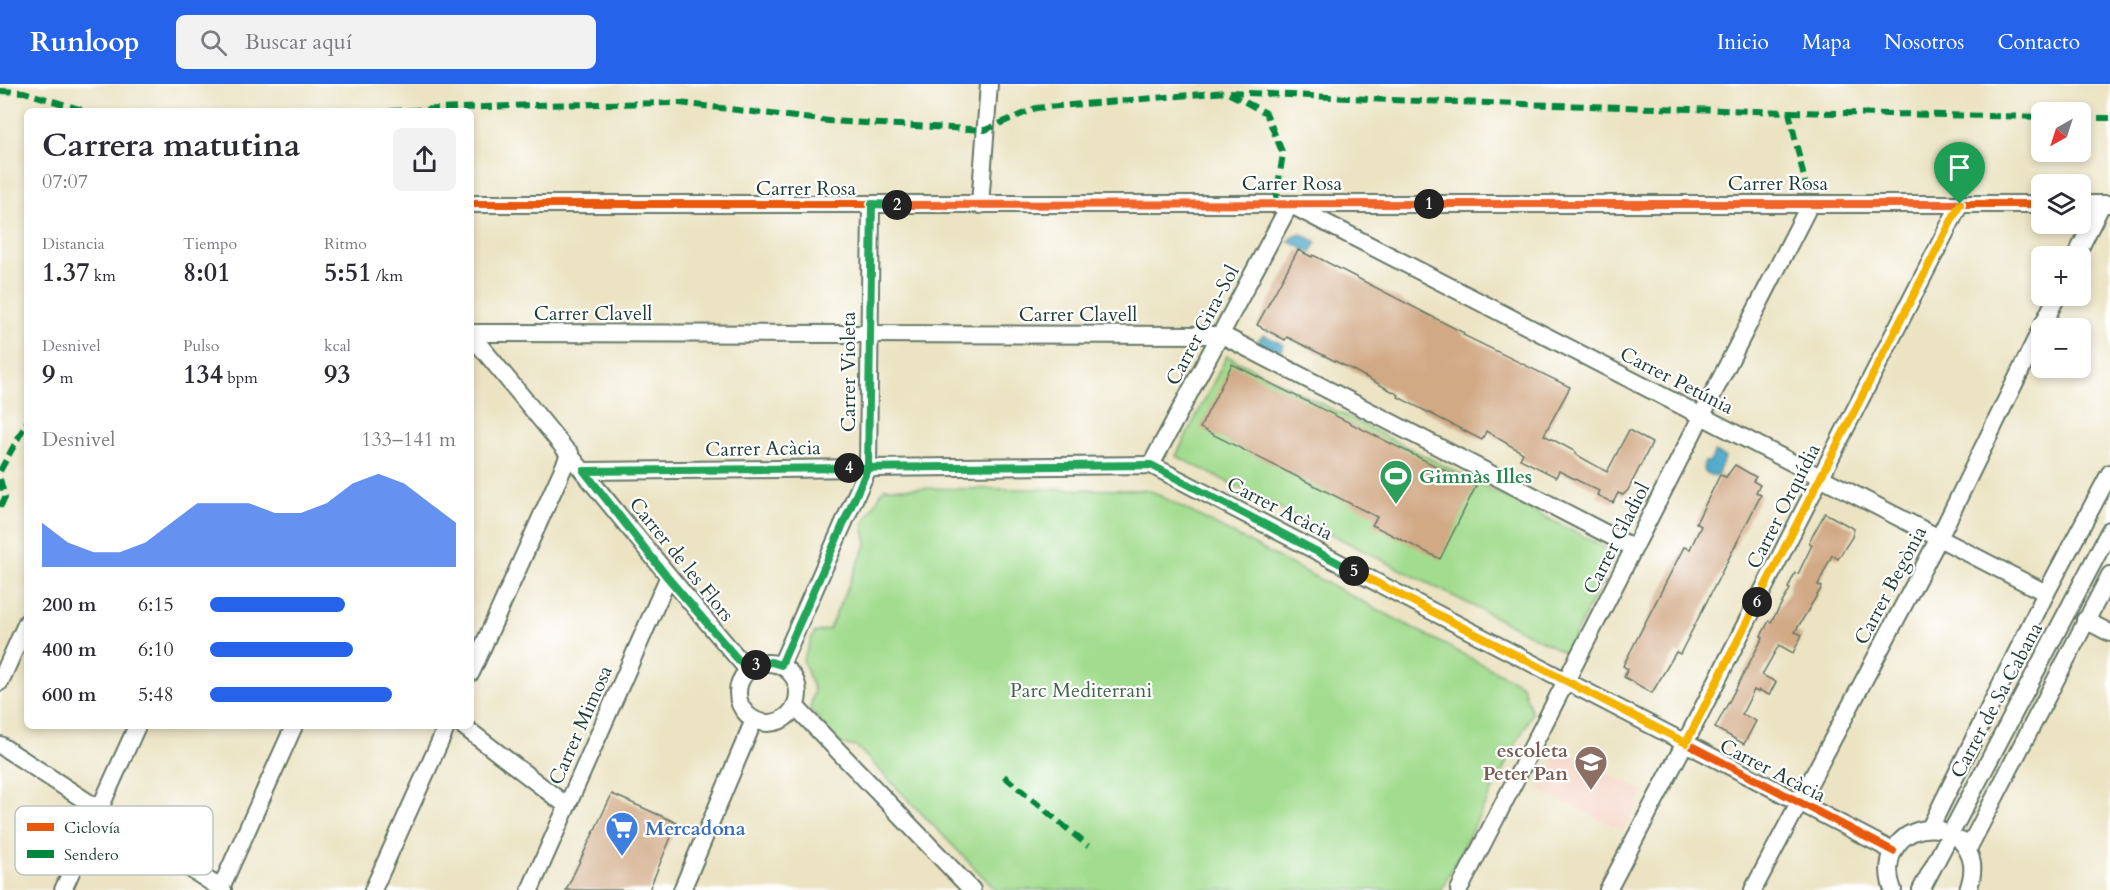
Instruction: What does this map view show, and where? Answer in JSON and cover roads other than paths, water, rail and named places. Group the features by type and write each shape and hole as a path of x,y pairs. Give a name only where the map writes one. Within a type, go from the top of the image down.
{"street":[{"path":"980,205 989,84"},
{"name":"Carrer Rosa","path":"474,204 2031,204"},
{"name":"Carrer Violeta","path":"781,665 868,468 872,204"},
{"name":"Carrer Gira-Sol","path":"1151,465 1290,204"},
{"name":"Carrer Petúnia","path":"1290,204 2046,593"},
{"name":"Carrer Gladiol","path":"1459,890 1810,204"},
{"name":"Carrer Orquídia","path":"1608,890 1686,743 1960,204"},
{"path":"2082,246 2106,204"},
{"name":"Carrer Begònia","path":"1753,890 1939,538 2052,306"},
{"name":"Carrer Clavell","path":"474,334 1222,334 1634,548"},
{"name":"Carrer de les Flors","path":"474,338 570,453 668,578 747,670"},
{"path":"474,666 570,453"},
{"name":"Carrer Acàcia","path":"584,471 1151,465 1893,851"},
{"path":"1930,828 2046,593 2110,473"},
{"name":"Carrer de Sa Cabana","path":"1921,890 2110,530"},
{"path":"1968,849 2110,575"},
{"name":"Carrer Mimosa","path":"530,890 668,578"},
{"path":"2085,620 2110,633"},
{"path":"0,682 24,629"},
{"path":"771,662 781,665 793,675 798,696 795,706 785,718 775,723 764,724 754,720 741,709 737,699 737,688 747,670 760,663 771,662"},
{"path":"795,706 972,890"},
{"path":"682,890 754,720"},
{"path":"100,806 136,729"},
{"path":"200,875 221,889 293,729"},
{"path":"373,890 446,729"},
{"path":"467,729 567,806"},
{"path":"0,745 94,806"},
{"path":"1893,890 1889,870 1893,851 1908,834 1930,828 1950,832 1968,849 1973,870 1968,890"},
{"path":"63,890 70,875"}],"water":[{"path":"1301,234 1317,242 1311,253 1289,241"},
{"path":"1264,335 1284,345 1279,353 1260,344 1259,339"},
{"path":"1715,452 1725,457 1716,477 1705,472 1703,467 1705,462 1710,462"}],"place":[{"name":"Gimnàs Illes","path":"1396,505"},
{"name":"escoleta Peter Pan","path":"1591,791"},
{"name":"Mercadona","path":"622,857"}],"park label":[{"name":"Parc Mediterrani","path":"1081,690"}]}
